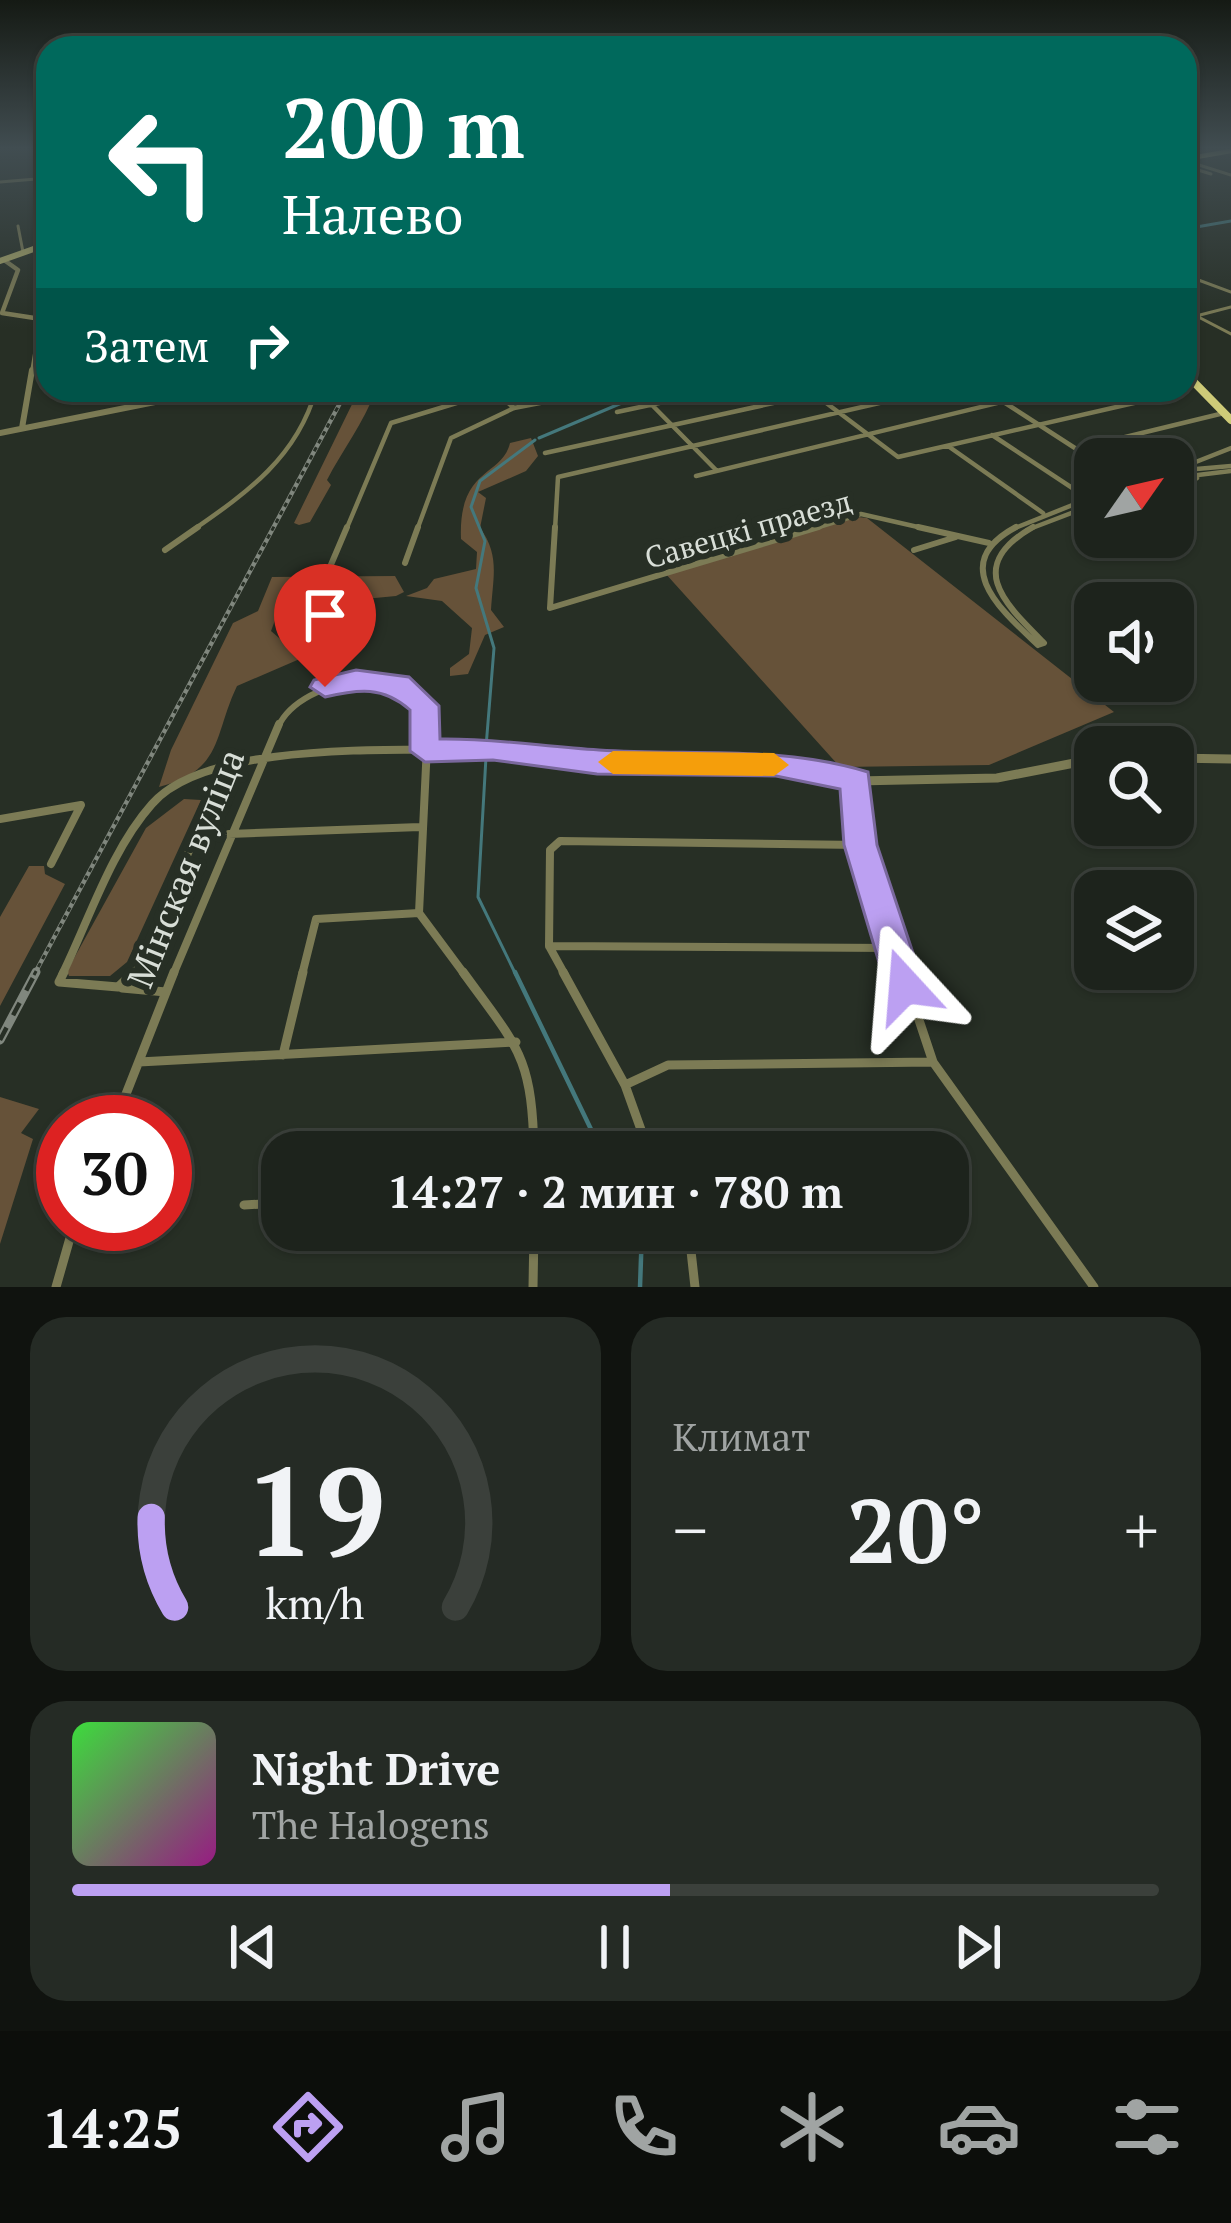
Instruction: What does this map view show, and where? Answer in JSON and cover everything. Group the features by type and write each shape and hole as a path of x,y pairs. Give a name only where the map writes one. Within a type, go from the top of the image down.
{"main road":[{"path":"2,261 36,248"},
{"path":"1197,385 1227,416"}],"street":[{"path":"18,226 24,253"},
{"path":"2,261 18,270 2,313 36,318"},
{"path":"1197,279 1231,292"},
{"path":"1197,316 1231,307"},
{"path":"1197,316 1231,334"},
{"path":"22,428 36,348"},
{"path":"0,433 154,402"},
{"path":"165,550 277,468 309,418 313,402"},
{"path":"330,567 391,423 458,402"},
{"path":"508,402 514,408"},
{"path":"405,563 451,438 514,408 541,402"},
{"path":"617,412 665,402"},
{"path":"544,453 768,402"},
{"path":"824,402 898,457 1138,402"},
{"path":"691,446 888,402"},
{"path":"696,476 994,402"},
{"path":"1005,402 1074,448"},
{"path":"651,405 717,471"},
{"path":"1126,438 1227,416"},
{"path":"992,435 1074,488"},
{"name":"Савецкі праезд","path":"691,446 558,477 550,608 861,514 989,543"},
{"path":"948,446 1043,513"},
{"path":"1194,469 1231,448"},
{"path":"1194,472 1231,468"},
{"path":"1074,505 1000,531 989,543 981,566 991,599 1016,627 1043,645 998,589 995,557 1009,536 1074,507"},
{"path":"914,550 960,536"},
{"name":"Мінская вуліца","path":"126,1095 229,834 283,715 325,687 356,680 399,684 425,706 425,751"},
{"path":"166,992 59,982 154,799 224,770 263,760 493,749 597,762 776,765 857,781 997,778 1074,760"},
{"path":"425,751 419,913 516,1042 533,1093 534,1131"},
{"path":"1194,758 1231,759"},
{"path":"118,987 139,968 224,770"},
{"path":"857,781 854,802 861,845 933,1062 1094,1287"},
{"path":"0,819 81,805 51,863"},
{"path":"229,834 420,827"},
{"path":"641,1131 625,1085 549,946 550,850 560,841 861,845"},
{"path":"284,1055 316,920 419,913"},
{"path":"549,946 892,948"},
{"path":"139,1061 516,1042"},
{"path":"625,1085 668,1065 933,1062"},
{"path":"244,1204 261,1204"},
{"path":"56,1287 66,1251"},
{"path":"533,1287 534,1251"},
{"path":"690,1251 695,1287"}],"shaded area":[{"path":"353,402 370,402 327,480 331,485 310,522 294,523"},
{"path":"531,438 538,456 526,471 478,492 486,498 480,528 493,557 491,610 504,627 485,635 468,674 450,676 450,668 469,654 472,628 442,601 406,596 427,588 434,579 476,569 477,552 461,539 466,498 510,443"},
{"path":"867,518 1074,681 1074,702 1101,702 1114,712 989,765 840,767 665,573"},
{"path":"395,576 404,592 396,596 280,607 271,631 302,658 237,686 206,761 180,780 159,787 171,750 233,623 258,611 272,577"},
{"path":"184,799 201,800 127,962 110,976 69,976 67,971 146,828"},
{"path":"29,866 44,866 45,874 65,884 0,1006 0,917"},
{"path":"0,1097 36,1108 36,1113 21,1133 33,1139 0,1244"}],"waterway":[{"path":"1197,227 1231,221"},
{"path":"539,438 624,402"},
{"path":"486,747 494,648 476,588 485,541 471,507 480,481 535,440"},
{"path":"486,757 478,897 516,975"},
{"path":"515,972 592,1131"},
{"path":"640,1287 641,1251"}],"railway":[{"path":"34,975 341,402"},
{"path":"0,1040 36,972"}],"slow traffic":[{"path":"613,762 774,765"}],"route":[{"path":"325,687 356,680 399,684 425,706 425,751 493,749 597,762 776,765 857,781 854,802 861,845 905,986"}]}
